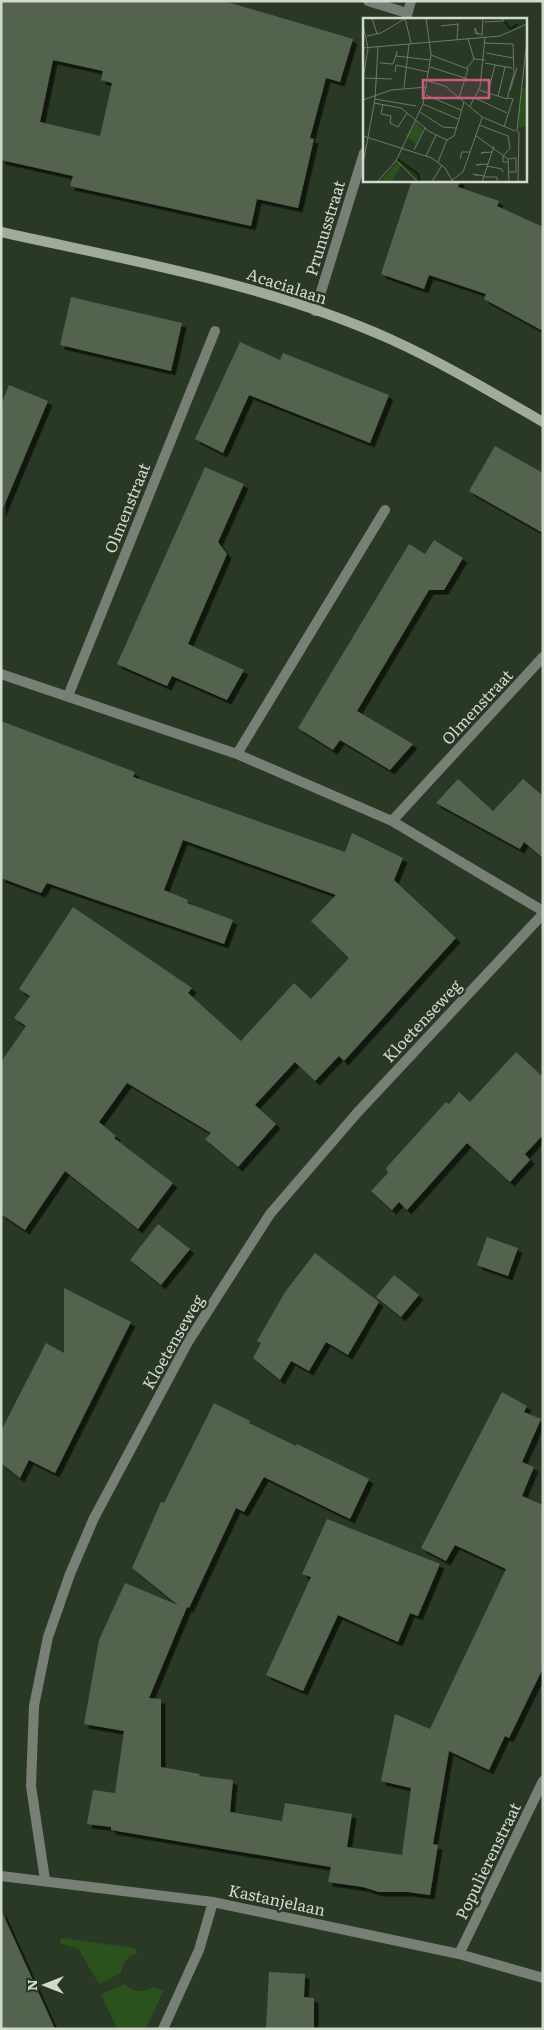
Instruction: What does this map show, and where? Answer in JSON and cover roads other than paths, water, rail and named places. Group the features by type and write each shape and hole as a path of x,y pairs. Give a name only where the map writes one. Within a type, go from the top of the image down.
{"street":[{"path":"368,1 406,16 411,1"},
{"name":"Prunusstraat","path":"315,311 363,156"},
{"name":"Acacialaan","path":"1,232 231,284 315,311 390,339 462,376 543,422"},
{"name":"Olmenstraat","path":"68,696 215,331"},
{"path":"237,754 385,510"},
{"name":"Olmenstraat","path":"392,821 543,657"},
{"path":"1,674 237,754 392,821 543,913"},
{"name":"Kloetenseweg","path":"45,1880 32,1786 34,1706 48,1637 70,1574 94,1518 188,1342 270,1214 357,1113 543,913"},
{"name":"Populierenstraat","path":"459,1954 543,1781"},
{"name":"Kastanjelaan","path":"1,1876 213,1902 459,1954 543,1978"},
{"path":"162,2029 199,1950 213,1902"}]}
